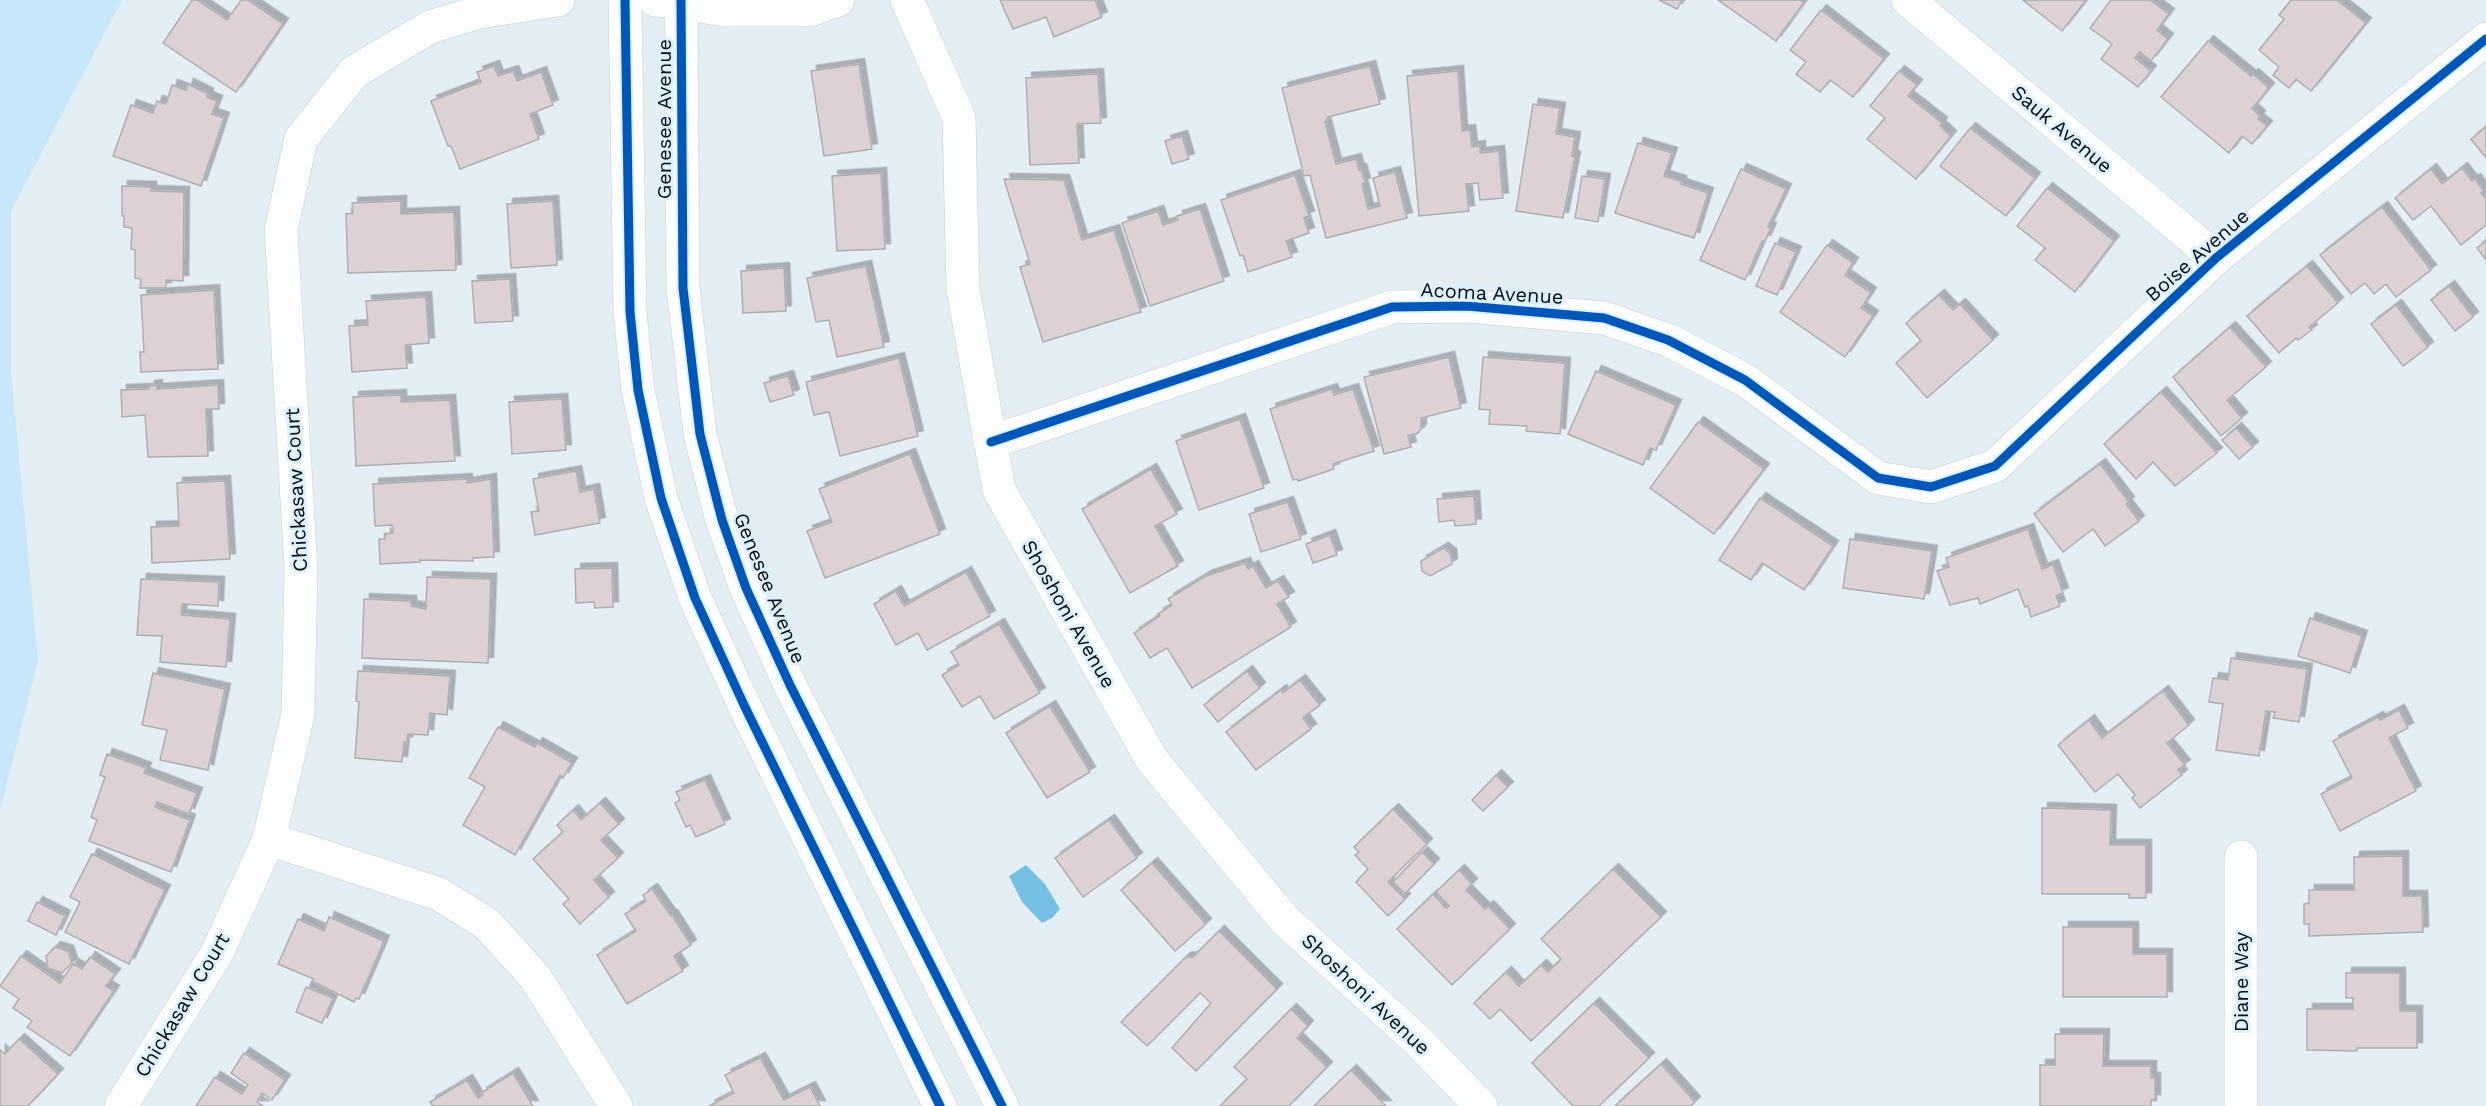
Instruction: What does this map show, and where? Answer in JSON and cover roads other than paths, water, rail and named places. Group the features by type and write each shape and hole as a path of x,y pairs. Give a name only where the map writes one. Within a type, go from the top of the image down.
{"street":[{"name":"Chickasaw Court","path":"121,1106 217,953 269,838 298,714 301,569 281,230 301,139 354,72 430,27 479,12 558,0"},
{"name":"Genesee Avenue","path":"625,0 630,312 638,390 661,498 694,598 940,1106"},
{"path":"673,1 723,10 810,10 838,0"},
{"name":"Shoshoni Avenue","path":"907,0 959,117 963,289 999,490 1152,760 1285,920 1419,1041 1481,1106"},
{"name":"Sauk Avenue","path":"1908,0 2216,258"},
{"name":"Genesee Avenue","path":"673,1 683,288 700,434 722,520 746,588 790,685 1002,1106"},
{"name":"Boise Avenue","path":"1930,487 1995,466 2216,258 2486,39"},
{"name":"Acoma Avenue","path":"991,442 1392,307 1467,306 1604,318 1668,340 1745,380 1878,478 1930,487"},
{"path":"269,838 439,894 487,924 536,977 616,1106"},
{"name":"Diane Way","path":"2241,857 2241,1106"}],"water":[{"path":"1026,865 1045,884 1060,909 1052,918 1042,923 1022,902 1009,876"}]}
